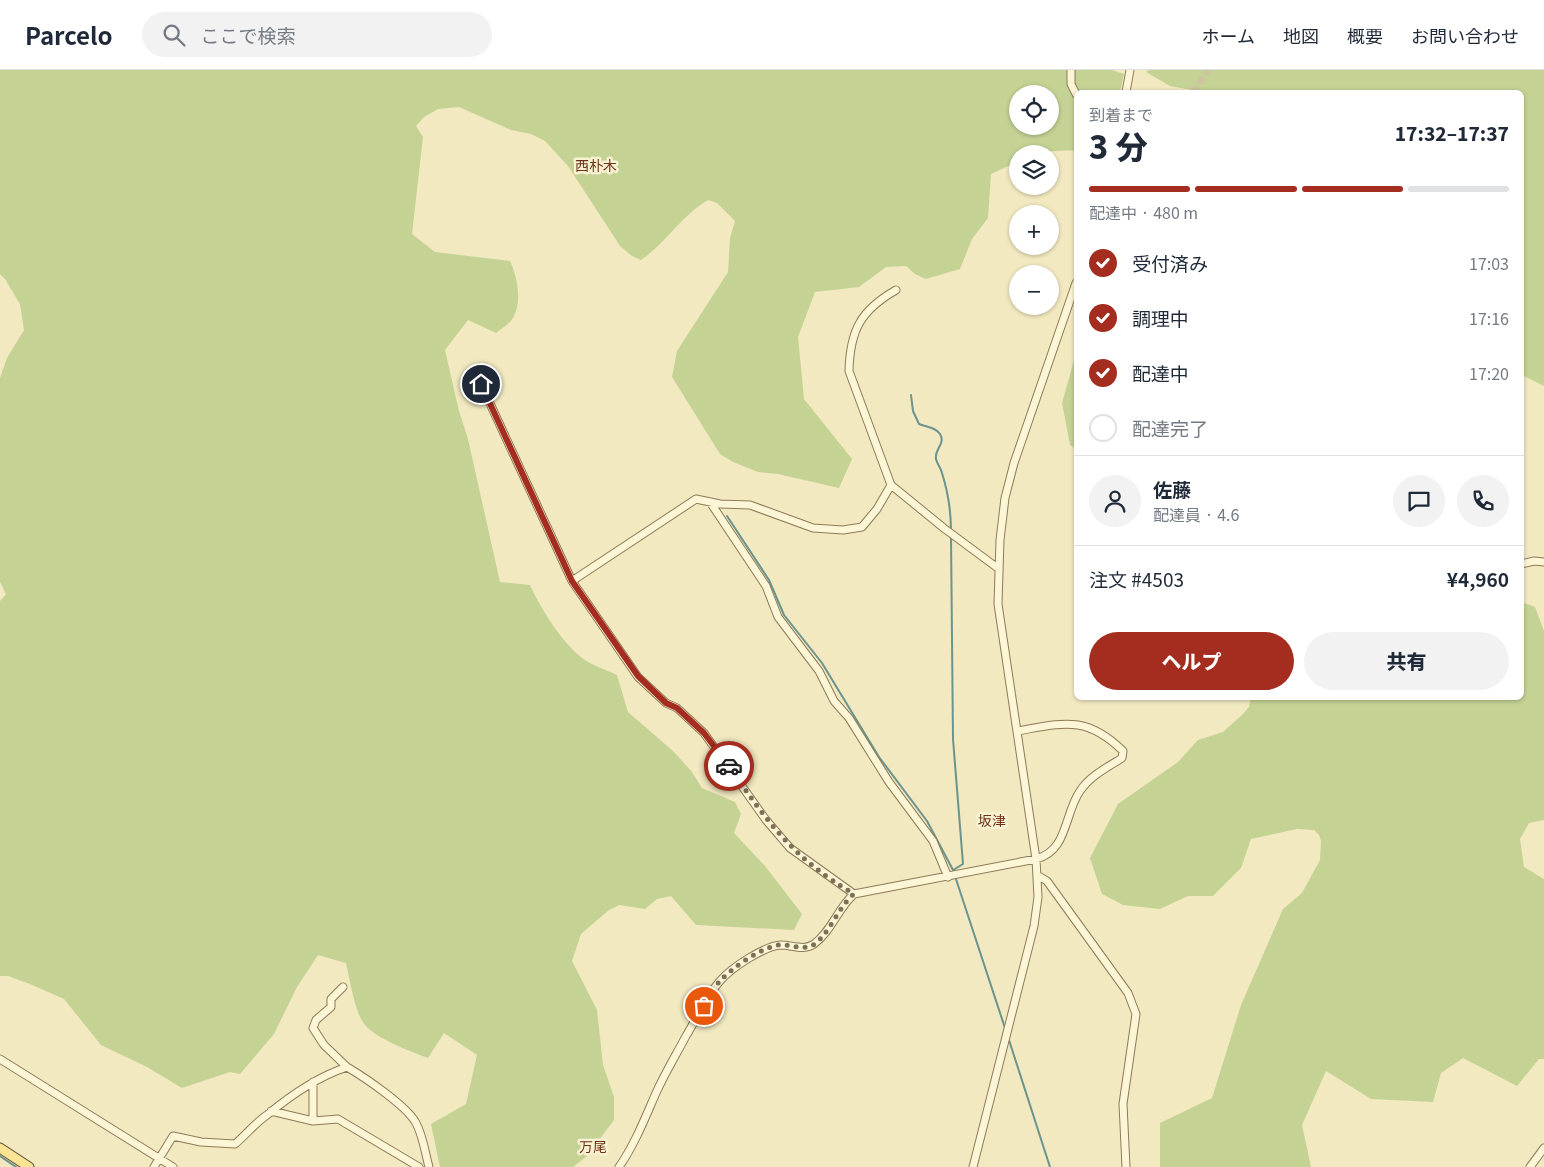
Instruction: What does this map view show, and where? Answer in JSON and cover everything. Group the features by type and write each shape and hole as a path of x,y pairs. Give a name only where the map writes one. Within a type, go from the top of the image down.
{"main road":[{"path":"0,1148 29,1167"}],"street":[{"path":"1071,70 1071,84 1074,90"},
{"path":"1126,90 1130,70"},
{"path":"973,1167 1034,926 1038,897 1036,859 998,604 1005,498 1014,464 1074,289"},
{"path":"896,290 870,306 862,318 849,352 849,371 891,485 945,530 999,569"},
{"path":"481,384 572,581 638,676 666,703 677,708 704,733 766,820 790,848 854,894"},
{"path":"572,581 696,499 750,505 813,528 843,530 862,527 872,518 891,485"},
{"path":"710,502 766,586 778,617 819,671 834,701 849,718 889,782 933,841 950,877"},
{"path":"1524,563 1534,561 1544,562"},
{"path":"619,1167 637,1134 663,1076 721,980 767,947 782,945 803,948 814,944 822,936 843,902 854,894 1043,858 1057,847 1078,793 1090,778 1122,758 1123,751 1114,742 1086,726 1070,722 1017,731"},
{"path":"1037,875 1047,881 1123,986 1136,1014 1124,1104 1126,1167"},
{"path":"343,988 331,999 331,1007 316,1020 313,1028 324,1045 347,1067 370,1081 411,1115 420,1133 429,1167"},
{"path":"0,1059 174,1167"},
{"path":"154,1167 173,1136 202,1142 235,1144 271,1111 313,1082 327,1074 347,1067"},
{"path":"313,1082 313,1121"},
{"path":"271,1111 313,1121 338,1119 419,1167"},
{"path":"1530,1167 1544,1148"}],"green space":[{"path":"0,70 1112,70 1124,74 1120,90 1074,90 1074,151 1059,151 1059,145 1009,145 1009,166 991,174 988,218 972,239 960,269 926,279 915,274 906,266 886,267 859,287 815,292 798,337 804,399 852,459 839,488 778,474 758,472 733,462 720,454 672,377 677,351 728,272 730,238 735,221 717,203 708,200 699,206 641,260 632,256 620,246 568,166 545,141 531,134 511,130 459,107 438,109 424,117 416,126 423,137 412,234 435,252 510,261 515,274 518,303 513,319 496,333 468,320 445,350 459,411 468,439 500,582 530,585 546,615 569,645 585,660 617,675 628,712 673,751 692,772 702,788 735,802 741,814 734,833 765,866 802,914 794,930 696,925 671,896 657,899 645,909 619,905 609,910 581,934 572,961 597,1010 603,1065 614,1097 614,1120 587,1156 573,1167 440,1167 431,1124 466,1104 477,1055 444,1033 428,1058 378,1036 362,1021 353,996 346,963 318,955 297,987 274,1034 240,1074 230,1072 182,1088 147,1067 101,1045 64,999 8,976 0,976 0,601 6,594 0,582 0,378 7,358 24,330 20,304 0,274"},
{"path":"1149,70 1544,70 1544,386 1524,376 1524,90 1192,90 1170,86 1146,72"},
{"path":"1074,360 1074,448 1070,445 1062,403"},
{"path":"1524,603 1535,607 1544,631 1544,820 1529,823 1520,839 1524,867 1544,879 1544,1059 1539,1059 1517,1086 1463,1058 1441,1073 1433,1102 1371,1099 1326,1071 1302,1125 1311,1167 1160,1167 1160,1123 1212,1098 1241,1005 1283,909 1302,893 1320,860 1321,841 1319,835 1314,830 1297,829 1251,839 1241,868 1213,896 1188,896 1160,909 1123,905 1102,894 1090,858 1118,804 1178,762 1198,740 1223,732 1249,707 1251,700 1524,700"}],"waterway":[{"path":"911,395 913,411 919,424 936,430 940,434 942,441 936,459 947,494 951,531"},
{"path":"727,516 769,580 784,615 822,663 879,757 927,821 953,870 1005,1028"},
{"path":"951,536 953,739 963,864 953,870"},
{"path":"1008,1037 1050,1167"},
{"path":"0,1156 16,1167"}],"tunnel":[{"path":"1194,90 1209,70"}],"way so far":[{"path":"704,1006 721,980 767,947 782,945 803,948 814,944 822,936 843,902 854,894 840,886 790,848 766,820 729,766"}],"district":[{"name":"西朴木","path":"596,165"},
{"name":"坂津","path":"992,820"},
{"name":"万尾","path":"593,1146"}],"route":[{"path":"481,384 522,469 572,581 638,676 666,703 677,708 692,721 714,745 729,766"}]}
